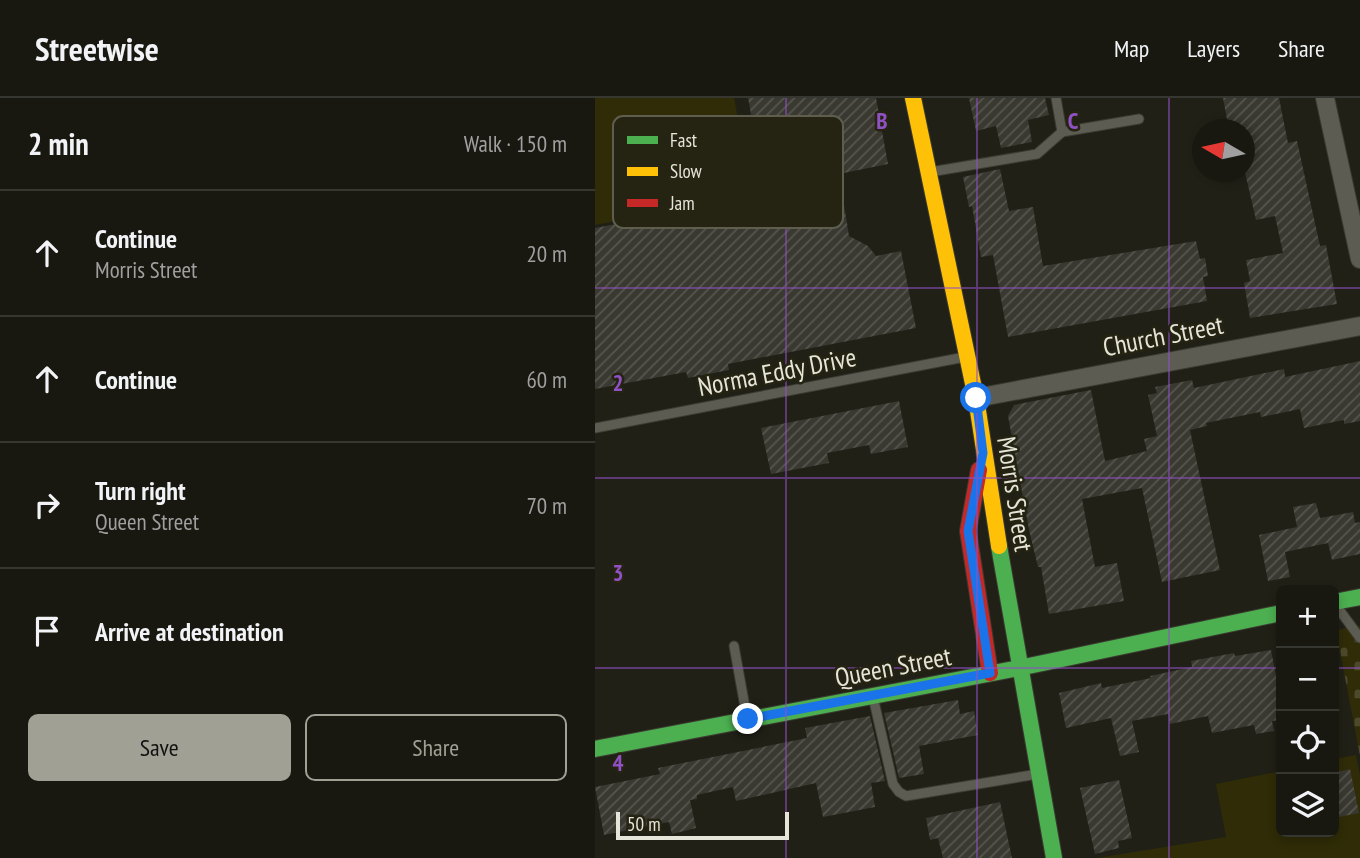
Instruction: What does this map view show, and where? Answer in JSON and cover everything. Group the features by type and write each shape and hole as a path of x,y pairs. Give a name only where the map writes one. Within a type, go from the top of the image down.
{"street":[{"name":"Morris Street","path":"913,98 976,398 1019,668 1054,858"},
{"path":"1325,98 1360,259"},
{"name":"Church Street","path":"976,398 1360,327"},
{"path":"983,453 968,531 990,673"},
{"path":"1339,601 1360,597"},
{"name":"Queen Street","path":"595,748 1019,668 1276,614"}],"lane":[{"path":"1056,98 1062,132"},
{"path":"928,172 1037,154 1062,132 1139,119"},
{"name":"Norma Eddy Drive","path":"595,428 967,357"},
{"path":"1339,609 1360,638"},
{"path":"734,646 748,719"},
{"path":"873,695 893,784 898,792 906,796 1038,774"}],"green space":[{"path":"595,98 734,98 737,116 613,116 613,222 595,225"},
{"path":"1360,626 1360,756 1339,646 1339,630"},
{"path":"1356,755 1360,775 1360,858 1097,858 1226,837 1216,784 1276,772 1276,837 1339,837 1339,758"}],"building":[{"path":"748,98 876,98 888,164 843,173 843,116 751,116"},
{"path":"969,98 1045,98 1049,115 1028,120 1032,142 1001,148 996,126 976,131"},
{"path":"1223,98 1279,98 1288,143 1297,141 1320,246 1326,245 1337,304 1250,318 1244,283 1250,281 1246,260 1283,253 1275,216 1256,220 1247,182 1255,182 1255,119 1227,119"},
{"path":"1000,169 1009,211 1033,207 1043,266 1196,241 1200,259 1205,258 1208,276 1203,277 1207,301 1008,337 993,255 981,257 972,206 969,207 963,177"},
{"path":"843,199 849,236 868,246 876,256 901,251 916,328 728,364 729,370 688,378 686,372 595,389 595,228 613,225 613,228 843,228"},
{"path":"1360,361 1360,421 1344,424 1344,420 1304,428 1300,409 1261,417 1260,412 1206,423 1207,426 1190,430 1220,570 1162,582 1142,488 1082,499 1095,567 1117,563 1124,601 1049,614 1041,567 1038,567 1029,530 1008,416 1014,405 1091,390 1105,461 1147,451 1144,439 1157,436 1148,395 1157,393 1155,387 1192,380 1194,388 1284,369 1285,377"},
{"path":"899,401 908,447 871,454 869,445 827,453 829,463 771,474 761,428"},
{"path":"1316,503 1320,518 1353,512 1355,523 1360,522 1360,554 1332,560 1328,543 1285,552 1290,577 1268,581 1259,535 1297,527 1293,507"},
{"path":"1271,650 1276,676 1276,721 1272,721 1274,731 1256,734 1254,725 1212,733 1208,716 1170,724 1168,714 1132,721 1139,752 1120,756 1111,718 1066,728 1059,693 1101,683 1102,688 1151,678 1150,676 1192,667 1191,661 1234,653 1235,656"},
{"path":"958,700 960,714 974,711 978,735 919,746 924,774 899,778 884,713"},
{"path":"870,716 885,781 871,783 875,807 823,817 816,783 736,801 733,787 697,795 697,799 690,800 696,828 672,834 669,822 604,835 595,787 660,774 658,768 807,738 805,728"},
{"path":"1350,769 1359,813 1339,817 1339,772"},
{"path":"1119,780 1132,838 1118,841 1119,848 1095,854 1080,788"},
{"path":"1000,802 1012,858 943,858 938,838 930,840 926,818"}],"traffic: fast":[{"path":"999,546 1054,858"},
{"path":"1339,601 1360,597"},
{"path":"595,749 1019,668 1276,614"}],"traffic: slow":[{"path":"913,98 976,398 999,546"}],"traffic: jam":[{"path":"979,470 968,531 990,673"}],"route":[{"path":"748,719 990,673 968,531 983,453 976,398"}]}
